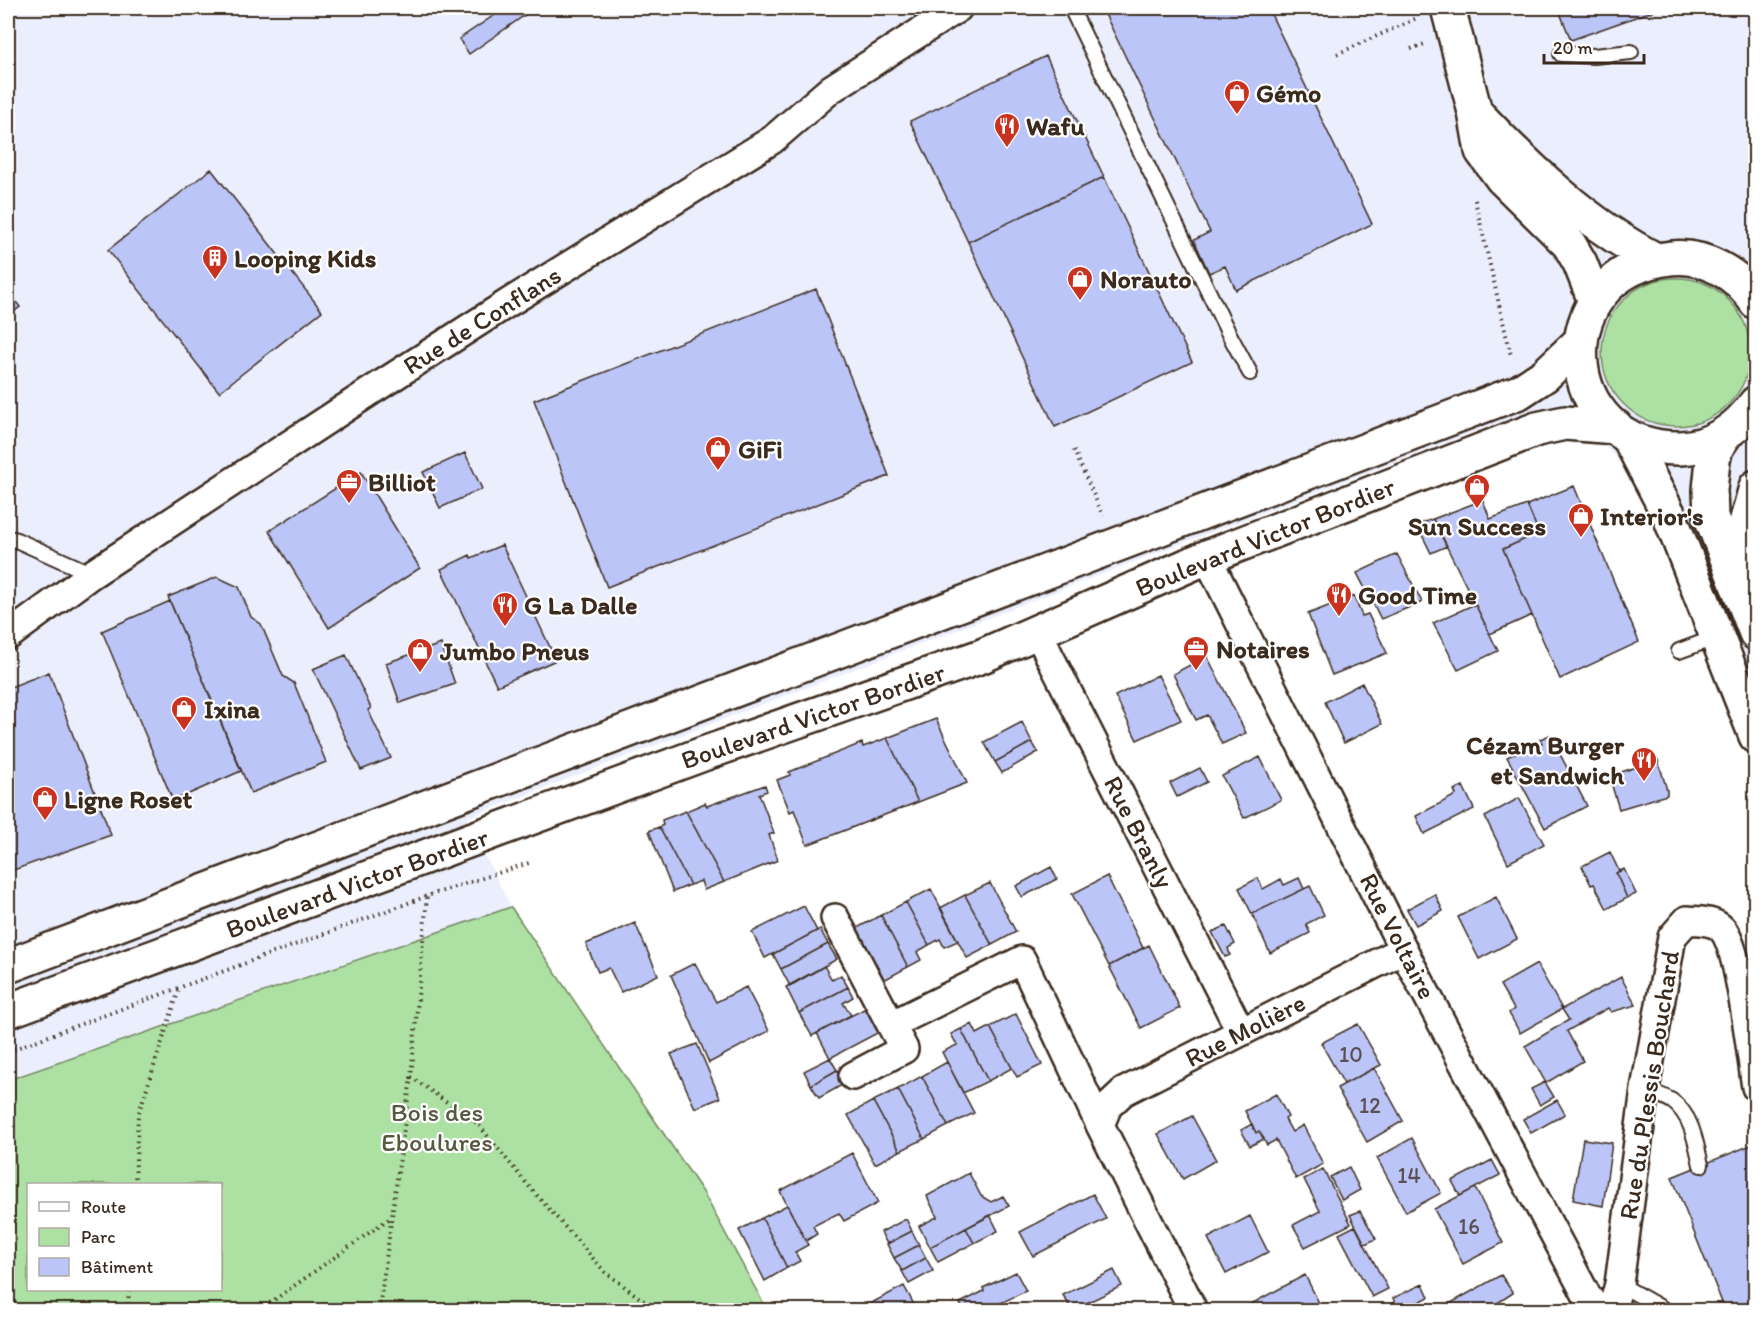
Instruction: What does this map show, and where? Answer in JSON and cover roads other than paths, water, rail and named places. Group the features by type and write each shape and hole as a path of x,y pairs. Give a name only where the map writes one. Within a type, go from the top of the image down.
{"main road":[{"path":"1433,12 1475,112 1482,151 1492,166 1569,244 1580,263 1595,301"},
{"path":"1475,112 1538,173 1588,217 1628,246 1656,260"},
{"path":"1752,292 1715,266 1696,260 1676,257 1638,265 1607,286 1595,301 1586,320 1581,341 1581,365 1587,389 1604,417 1622,431 1646,444 1667,448 1688,448 1708,442 1738,424 1755,403"},
{"name":"Boulevard Victor Bordier","path":"8,966 1519,392 1545,375 1581,341"},
{"name":"Boulevard Victor Bordier","path":"8,1011 703,754 982,656 1207,557 1538,429 1565,423 1622,431"},
{"path":"1622,431 1670,517 1755,736"},
{"path":"1726,433 1716,448 1713,460 1711,517 1755,633"},
{"path":"1737,586 1745,527 1755,487"}],"street":[{"name":"Rue de Conflans","path":"8,636 92,574 508,303 772,140 831,89 958,8"},
{"name":"Rue Voltaire","path":"1207,557 1403,950 1587,1296 1598,1311"},
{"name":"Rue Branly","path":"1038,632 1241,1032"},
{"path":"835,918 904,1049 853,1076"},
{"name":"Rue du Plessis Bouchard","path":"1612,1311 1619,1284 1645,1089 1672,937 1687,920 1709,922 1722,929 1736,959 1755,1087"},
{"name":"Rue Molière","path":"1100,1125 1108,1106 1123,1092 1403,950"},
{"path":"891,1025 1022,960 1100,1125 1193,1311"}],"lane":[{"path":"1071,8 1250,373"},
{"path":"1561,54 1594,56 1631,52"},
{"path":"8,538 92,574"},
{"path":"1678,651 1717,637"},
{"path":"1645,1089 1671,1101 1684,1114 1692,1129 1701,1165"},
{"path":"1619,1284 1665,1311"}],"place":[{"name":"Gémo","path":"1237,116"},
{"name":"Wafu","path":"1007,149"},
{"name":"Looping Kids","path":"215,281"},
{"name":"Norauto","path":"1080,302"},
{"name":"GiFi","path":"718,472"},
{"name":"Billiot","path":"349,505"},
{"name":"Sun Success","path":"1477,510"},
{"name":"Interior's","path":"1581,539"},
{"name":"Good Time","path":"1339,618"},
{"name":"G La Dalle","path":"505,628"},
{"name":"Notaires","path":"1196,672"},
{"name":"Jumbo Pneus","path":"420,674"},
{"name":"Ixina","path":"184,732"},
{"name":"Cézam Burger et Sandwich","path":"1644,783"},
{"name":"Ligne Roset","path":"45,822"}],"park label":[{"name":"Bois des Eboulures","path":"437,1127"}]}
